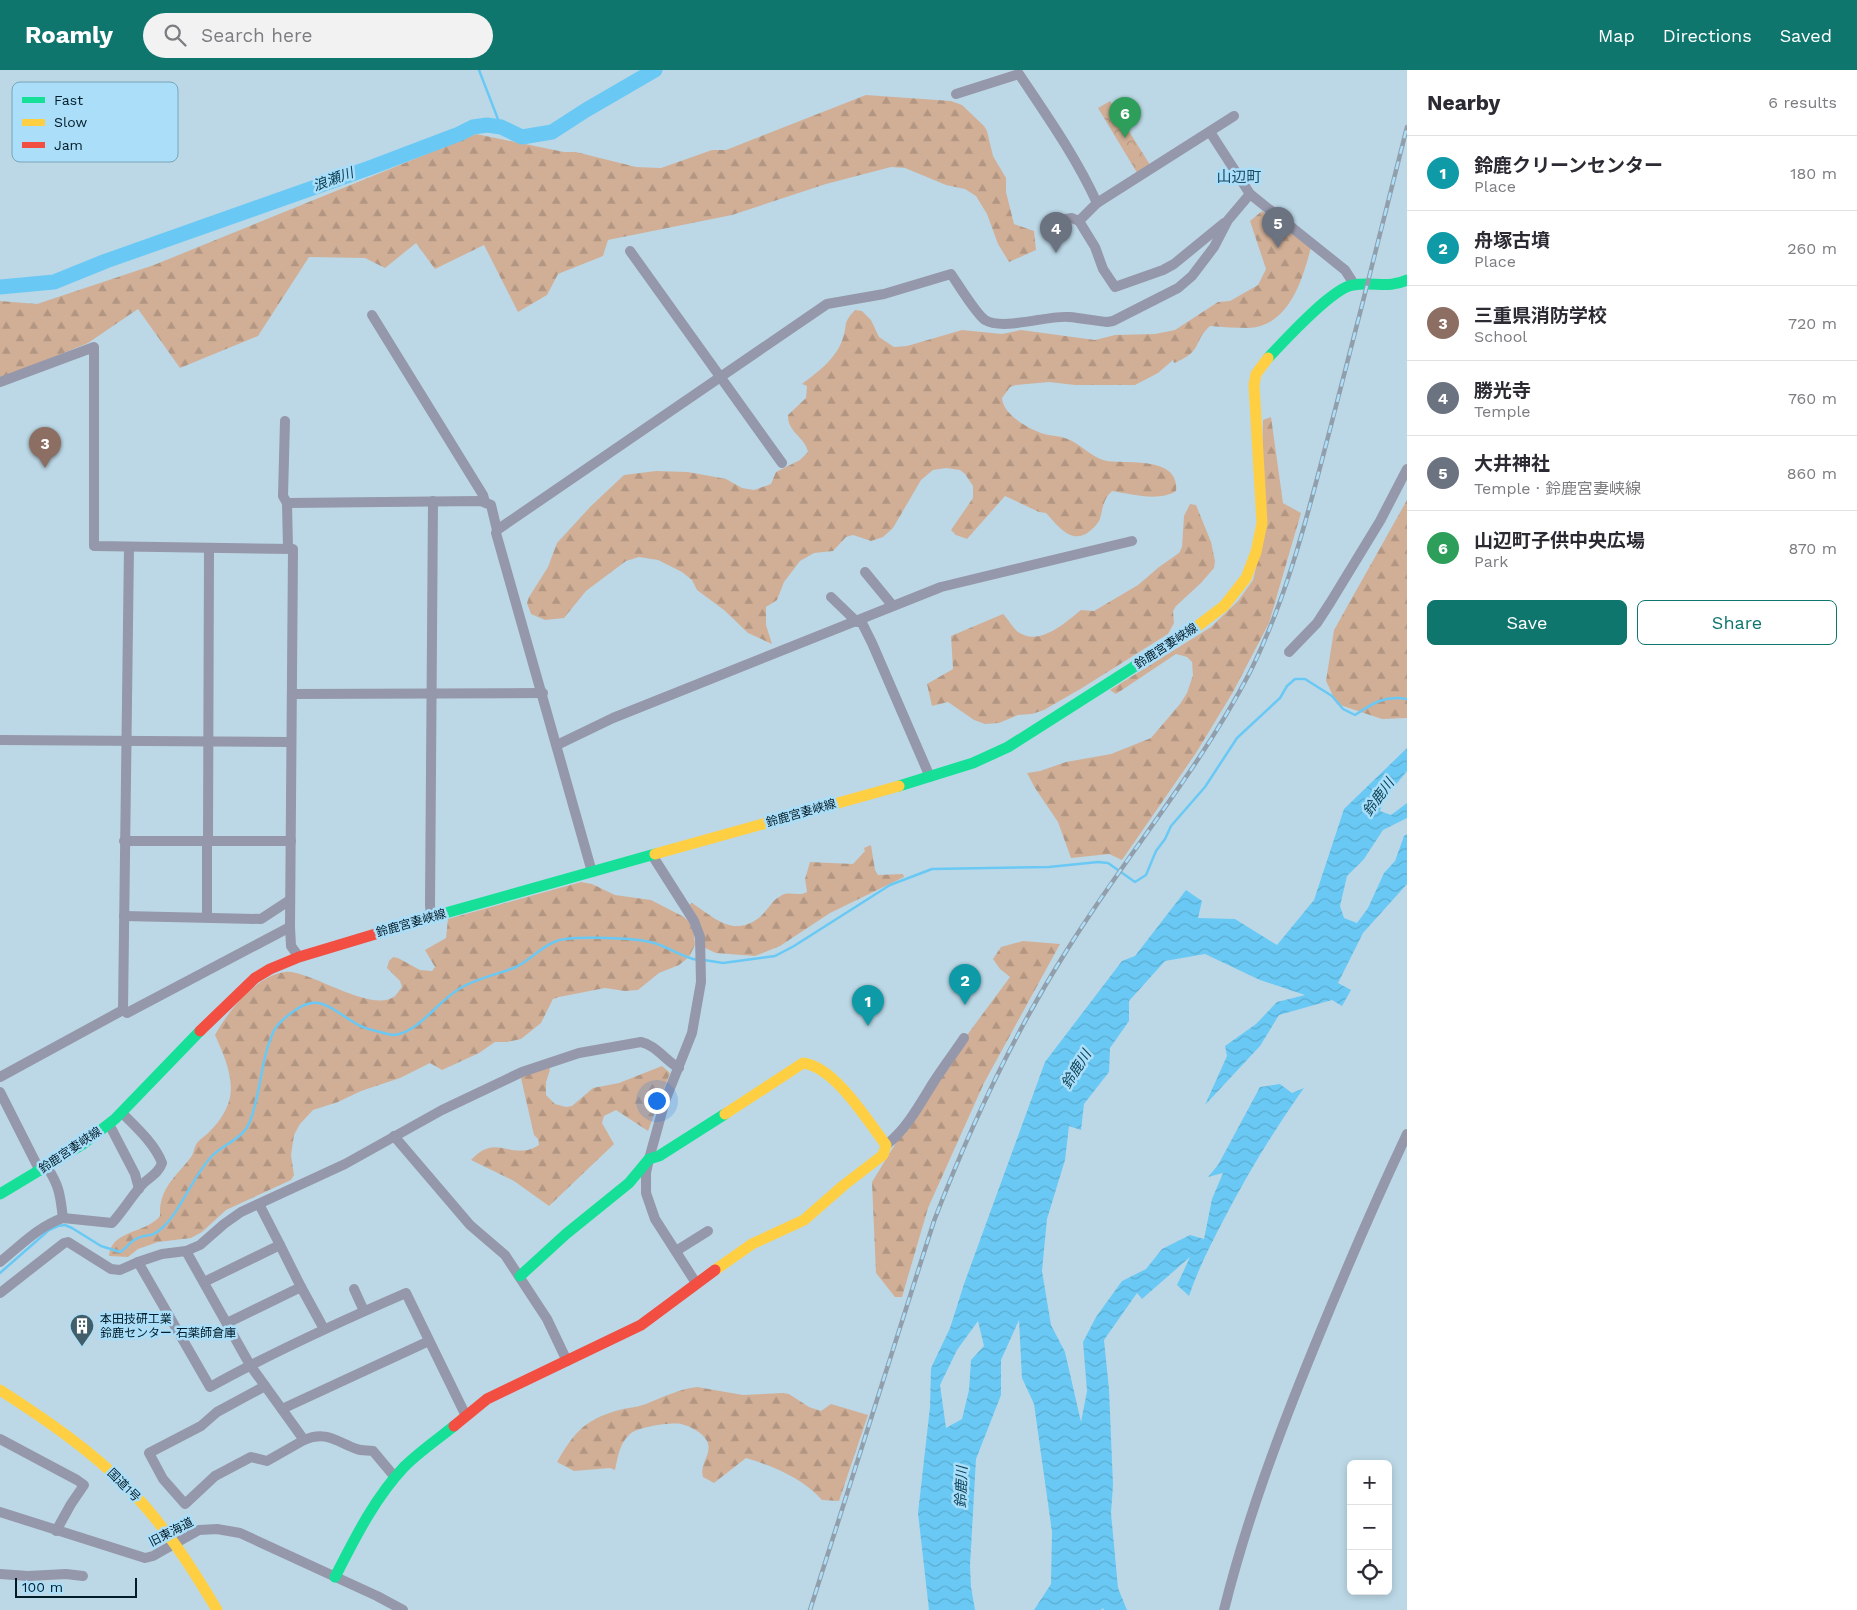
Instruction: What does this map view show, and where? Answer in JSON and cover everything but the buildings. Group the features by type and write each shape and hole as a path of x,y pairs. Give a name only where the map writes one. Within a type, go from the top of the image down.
{"main road":[{"path":"1354,284 1391,286 1407,280"},
{"name":"鈴鹿宮妻峡線","path":"0,1194 83,1144 109,1124 223,1008 255,978 270,969 299,957 431,917 930,777 973,763 1019,741 1195,628 1232,598 1252,566 1261,537 1262,523 1255,377 1262,366 1282,344 1323,304 1340,289 1354,284"},
{"path":"335,1577 363,1521 394,1476 487,1398 641,1326 696,1283 752,1244 783,1232 804,1220 844,1185 883,1155 886,1145 836,1080 811,1064 803,1063 658,1156 649,1159 629,1183 566,1234 520,1276"},
{"name":"国道1号","path":"0,1390 72,1439 128,1487 177,1546 217,1610"},
{"name":"国道1号","path":"0,1402 64,1446 116,1491 170,1555 204,1610"}],"street":[{"path":"956,94 1019,74 1061,136 1098,204"},
{"path":"1079,221 1098,204 1234,116"},
{"path":"1210,132 1250,194 1345,270 1354,284"},
{"path":"1053,221 1072,218 1079,221 1095,247 1103,269 1115,286 1163,270 1174,264 1228,220 1250,194"},
{"path":"497,530 827,304 884,294 951,274 981,316 990,322 1014,323 1069,316 1107,322 1114,321 1178,288 1192,276 1214,248 1228,220"},
{"path":"630,251 782,463"},
{"path":"372,315 483,495 485,502"},
{"path":"0,382 94,347 94,546 293,549 290,927 291,946 299,957"},
{"path":"284,422 282,496 287,503 288,548"},
{"path":"1289,652 1317,623 1330,604 1380,521 1407,469"},
{"path":"431,917 431,693 434,501"},
{"path":"287,503 482,501 491,504 496,533 543,693 592,872"},
{"path":"557,745 613,718 941,588 1132,542"},
{"path":"123,1010 129,547"},
{"path":"207,918 209,548"},
{"path":"865,572 892,606"},
{"path":"831,597 859,621 872,643 930,777"},
{"path":"292,694 543,693"},
{"path":"0,740 291,742"},
{"path":"124,841 291,842"},
{"path":"652,855 694,921 700,937 701,982 692,1033 665,1101 649,1159 646,1184 650,1206 656,1218 696,1283"},
{"path":"124,916 261,919 290,900"},
{"path":"123,1010 127,1013 290,927"},
{"path":"0,1076 123,1010"},
{"path":"886,1145 893,1140 914,1114 964,1038"},
{"path":"0,1292 64,1243 68,1242 111,1269 120,1270 162,1254 186,1251 200,1245 241,1212 345,1164 442,1110 522,1072 580,1053 642,1042 648,1044 679,1068"},
{"path":"0,1092 43,1169 55,1180 61,1195 63,1218"},
{"path":"0,1262 44,1226 63,1218 112,1223 139,1189 157,1172 162,1164 159,1157 149,1142 122,1112"},
{"path":"109,1124 134,1174 139,1189"},
{"path":"1224,1610 1254,1504 1275,1442 1349,1260 1407,1134"},
{"path":"394,1136 470,1225 506,1255 547,1319 567,1361"},
{"path":"259,1204 324,1329"},
{"path":"676,1251 708,1231"},
{"path":"204,1282 280,1245"},
{"path":"186,1251 250,1364 304,1440"},
{"path":"138,1262 210,1387 250,1364 406,1293 466,1416"},
{"path":"227,1322 302,1288"},
{"path":"354,1289 364,1311"},
{"path":"282,1409 429,1341"},
{"path":"265,1386 217,1412 201,1426 149,1453 164,1478 186,1504 215,1476 237,1464 251,1457 267,1461 312,1436 328,1436 360,1450 373,1451 394,1476"},
{"path":"0,1439 78,1480 84,1485 56,1531"},
{"name":"旧東海道","path":"0,1512 146,1558 153,1556 199,1530 217,1529 240,1533 377,1596 402,1610"},
{"path":"0,1574 28,1576 66,1574 83,1576"}],"green space":[{"path":"866,95 951,101 962,105 987,131 993,156 1006,178 1006,192 1014,224 1034,231 1036,250 1009,262 998,244 987,214 976,196 965,189 946,185 905,168 891,167 826,184 732,215 608,240 603,256 558,274 547,295 518,312 484,245 435,269 416,243 385,268 365,258 309,257 258,336 180,368 138,309 88,343 0,379 0,301 37,304 154,265 476,134 564,152 576,152 636,167 661,168 712,150 726,150"},
{"path":"1110,101 1152,168 1139,176 1098,108"},
{"path":"1262,211 1311,247 1304,273 1292,299 1274,319 1263,325 1249,328 1210,326 1189,355 1174,363 1173,360 1158,373 1135,385 1075,385 1049,382 1016,385 1010,387 1002,398 1003,404 1012,416 1031,429 1070,440 1092,455 1107,461 1151,464 1161,467 1170,472 1175,480 1176,491 1153,497 1112,491 1105,500 1097,524 1090,531 1077,536 1066,533 1046,513 1039,512 1005,496 967,539 956,535 951,530 973,498 973,486 960,470 946,468 933,470 921,480 893,528 883,537 871,541 853,535 846,537 833,551 814,553 800,561 784,582 777,600 766,607 766,625 772,644 748,633 724,610 697,590 692,580 682,572 658,560 639,557 626,561 586,591 564,618 545,620 531,614 527,603 529,597 548,567 557,543 591,506 624,475 656,471 688,472 726,479 742,488 754,490 771,484 776,472 800,460 808,452 803,442 790,426 788,415 806,398 807,386 802,384 826,364 836,352 843,338 847,321 855,310 862,311 871,320 879,337 894,347 907,346 962,330 1002,334 1021,330 1095,340 1115,335 1155,334 1175,330 1218,302 1230,301 1258,285 1266,269 1250,221"},
{"path":"1271,417 1283,503 1301,513 1269,623 1233,692 1196,753 1122,860 1109,854 1071,858 1058,822 1027,773 1040,771 1066,762 1111,754 1151,738 1180,704 1187,693 1193,675 1192,662 1187,657 1176,654 1116,694 1110,690 1211,627 1238,601 1253,580 1259,555 1263,420"},
{"path":"1407,500 1407,718 1382,719 1337,704 1326,681 1334,630"},
{"path":"1190,504 1196,505 1211,542 1215,561 1214,568 1176,606 1173,611 1174,623 1168,634 1082,688 1044,710 1032,714 1018,715 999,723 985,724 974,720 948,702 932,706 927,684 953,669 951,636 1003,614 1018,632 1026,636 1035,637 1052,631 1081,610 1094,611 1138,585 1179,553 1182,547 1184,516"},
{"path":"871,845 875,870 878,875 903,874 904,877 830,913 780,946 755,956 716,953 705,948 687,906 692,903 724,924 741,926 760,917 782,895 807,892 805,879 810,862 853,864 865,851 864,848"},
{"path":"581,882 592,884 615,895 651,900 684,917 693,926 695,945 689,957 679,965 659,973 638,990 625,991 605,988 553,999 541,1023 521,1039 495,1042 479,1053 442,1070 430,1063 400,1078 313,1110 300,1124 294,1135 291,1155 294,1175 291,1180 226,1210 202,1232 191,1238 158,1242 138,1249 128,1257 109,1256 111,1248 116,1241 154,1222 160,1216 162,1198 169,1184 191,1157 197,1143 214,1127 225,1111 231,1089 229,1073 215,1035 235,1006 254,987 274,975 285,972 296,973 356,996 371,1000 385,1000 395,996 402,987 400,981 387,968 389,961 393,957 398,958 420,970 432,971 435,967 425,950 446,938 448,919"},
{"path":"1023,941 1060,944 984,1083 928,1208 902,1297 895,1297 876,1273 872,1182 939,1073 1010,977 1000,969 993,959 1001,947"},
{"path":"548,1064 550,1070 546,1082 546,1095 555,1104 566,1107 572,1106 593,1088 619,1083 662,1066 670,1073 648,1131 616,1110 604,1116 602,1123 614,1144 549,1206 514,1181 471,1160 479,1153 493,1147 519,1151 528,1150 539,1145 538,1139 534,1135 521,1078 529,1069"},
{"path":"697,1387 743,1395 783,1393 789,1394 809,1407 821,1411 831,1404 868,1415 839,1501 822,1500 806,1485 796,1479 746,1458 714,1483 703,1477 702,1472 708,1450 707,1441 696,1430 681,1424 654,1426 633,1432 621,1447 615,1470 610,1468 574,1471 557,1462 573,1437 593,1420 612,1412 642,1405 677,1391"}],"water":[{"name":"鈴鹿川","path":"1407,748 1407,771 1385,798 1380,811 1391,815 1407,803 1407,818 1383,830 1364,859 1347,876 1340,906 1344,918 1357,923 1368,908 1384,873 1395,861 1404,836 1407,834 1407,884 1363,933 1338,983 1351,990 1342,1006 1332,1000 1279,1015 1260,1046 1205,1105 1227,1056 1225,1046 1256,1024 1277,1002 1305,995 1260,980 1205,954 1165,961 1129,1001 1129,1021 1110,1048 1109,1072 1084,1104 1081,1130 1069,1126 1065,1160 1047,1219 1042,1271 1051,1325 1065,1352 1081,1422 1087,1391 1083,1342 1096,1317 1122,1281 1146,1269 1162,1249 1190,1235 1204,1239 1212,1199 1223,1173 1208,1177 1218,1165 1260,1087 1280,1084 1292,1093 1304,1088 1242,1185 1205,1257 1189,1296 1177,1285 1190,1257 1142,1299 1137,1293 1104,1340 1109,1389 1113,1485 1111,1513 1118,1588 1127,1610 1104,1610 1103,1608 1101,1610 1034,1610 1051,1584 1052,1532 1034,1404 1022,1378 1019,1320 1001,1360 1001,1395 976,1459 970,1566 975,1610 929,1610 918,1513 930,1407 931,1368 950,1328 964,1284 1045,1062 1122,961 1135,956 1186,890 1202,901 1198,918 1235,919 1277,945 1314,900 1344,809","holes":["978,1321 984,1346 971,1360 969,1390 962,1419 946,1428 940,1385 957,1350"]}],"waterway":[{"path":"479,70 501,127"},
{"name":"浪瀬川","path":"0,287 54,282 106,261 372,167 473,127 487,125 501,127 522,137 552,132 655,70"},
{"path":"704,960 723,963 775,956 890,885 932,869 1049,867 1098,862 1108,863 1135,882 1146,875 1156,851 1165,839 1171,826 1205,787 1237,738 1280,698 1287,686 1295,679 1305,679 1332,696 1343,709 1355,715 1386,699 1407,699"},
{"path":"0,1273 49,1230 58,1226 65,1225 101,1246 120,1252 136,1239 152,1235 162,1228 175,1213 205,1164 212,1156 238,1137 247,1127 253,1112 266,1053 273,1032 283,1019 303,1006 311,1003 326,1005 361,1026 395,1035 412,1028 451,995 466,985 516,967 549,945 561,940 598,938 652,942 698,960"}],"railway":[{"path":"810,1610 934,1221 978,1116 1011,1048 1047,982 1113,881 1185,779 1230,709 1250,672 1275,615 1295,557 1312,497 1407,127"}],"traffic: fast":[{"path":"1268,358 1309,316 1344,288 1360,284 1394,284 1407,280"},
{"path":"899,786 973,763 1008,747 1165,647"},
{"path":"442,914 655,854"},
{"path":"0,1194 83,1144 115,1119 200,1031"},
{"path":"520,1276 566,1234 629,1183 649,1159 659,1156 725,1114"},
{"path":"335,1577 366,1519 393,1479 416,1456 454,1426"}],"traffic: slow":[{"path":"1165,647 1195,628 1224,606 1246,578 1256,552 1262,523 1254,385 1256,374 1268,358"},
{"path":"655,854 899,786"},
{"path":"715,1270 752,1244 804,1220 844,1185 883,1155 886,1145 860,1109 838,1084 827,1074 803,1063 725,1114"},
{"path":"0,1390 66,1435 127,1487 153,1515 176,1546 217,1610"}],"traffic: jam":[{"path":"200,1031 255,978 270,969 299,957 442,914"},
{"path":"454,1426 487,1399 641,1325 715,1270"}],"place":[{"name":"山辺町子供中央広場","path":"1125,138"},
{"name":"大井神社","path":"1278,248"},
{"name":"勝光寺","path":"1056,253"},
{"name":"三重県消防学校","path":"45,468"},
{"name":"舟塚古墳","path":"965,1005"},
{"name":"鈴鹿クリーンセンター","path":"868,1026"},
{"name":"本田技研工業 鈴鹿センター 石薬師倉庫","path":"82,1347"}],"district":[{"name":"山辺町","path":"1239,177"}]}
